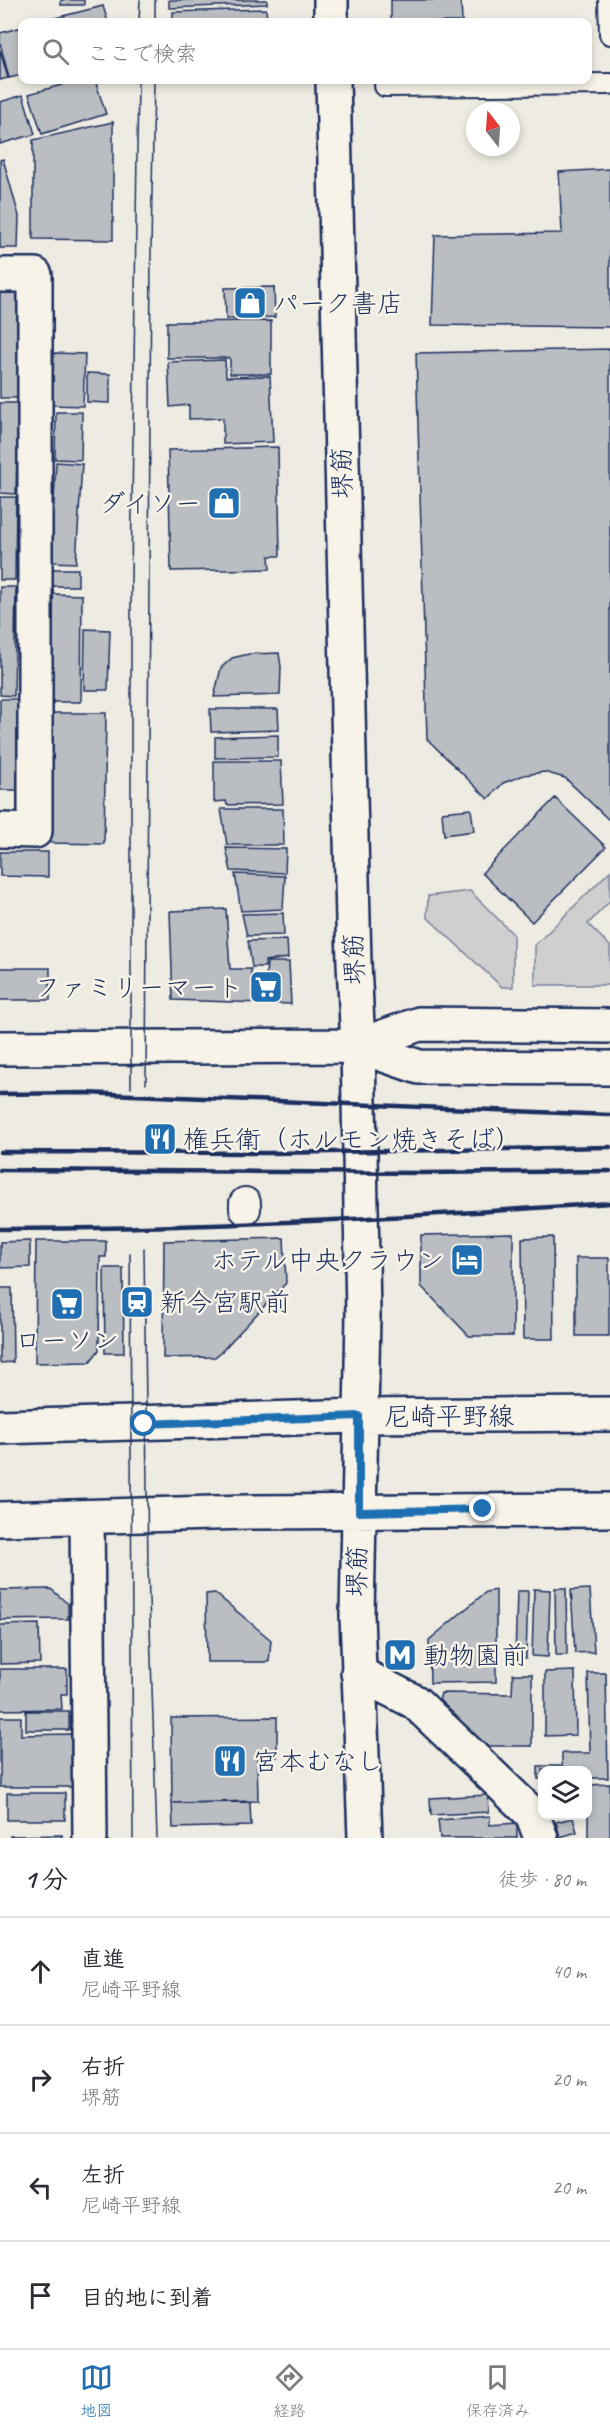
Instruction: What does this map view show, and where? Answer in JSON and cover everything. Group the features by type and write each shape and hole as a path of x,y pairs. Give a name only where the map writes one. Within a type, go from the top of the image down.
{"street":[{"path":"331,0 331,18"},
{"name":"堺筋","path":"333,84 363,1315 359,1416 357,1615 365,1838"},
{"path":"0,275 35,275 35,831 0,830"},
{"path":"358,1046 419,1024 610,1026"},
{"path":"0,1048 358,1046 419,1067 610,1068"},
{"name":"尼崎平野線","path":"0,1427 359,1416 610,1414"},
{"path":"0,1519 248,1512 610,1510"},
{"path":"87,1517 90,1838"},
{"path":"358,1673 415,1702 532,1814 541,1838"}],"lane":[{"path":"609,0 610,34"},
{"path":"385,86 610,84"}],"shaded area":[{"path":"610,871 610,901 588,924 610,946 610,985 535,985 535,945"},
{"path":"470,891 513,934 513,987 502,987 427,917 428,896"}],"building":[{"path":"61,0 84,0 84,5 61,5"},
{"path":"169,0 267,0 267,4 169,8"},
{"path":"391,0 461,0 462,18 391,18"},
{"path":"103,6 107,18 55,18"},
{"path":"266,9 267,18 173,18 173,12"},
{"path":"18,28 18,76 9,78 0,43 0,33"},
{"path":"0,50 8,78 0,80"},
{"path":"65,84 96,84 106,114 42,134 29,94"},
{"path":"23,95 35,134 0,144 0,102"},
{"path":"113,122 113,240 33,239 33,140"},
{"path":"3,159 19,216 18,248 0,248 0,160"},
{"path":"610,169 610,327 432,325 435,235 562,233 559,172"},
{"path":"0,283 21,283 18,398 0,398"},
{"name":"パーク書店","path":"274,287 275,317 226,319 225,288"},
{"path":"271,321 271,374 230,374 230,358 167,358 167,322"},
{"path":"610,349 610,821 565,778 544,772 524,775 503,783 488,799 427,739 416,353"},
{"path":"54,353 85,354 83,406 52,405"},
{"path":"225,360 226,377 270,376 273,442 223,444 223,418 189,419 189,405 170,407 168,362"},
{"path":"87,373 110,374 110,403 87,402"},
{"path":"0,403 18,403 16,494 0,493"},
{"path":"56,412 82,412 81,460 55,459"},
{"name":"ダイソー","path":"278,447 280,556 269,556 270,569 171,571 168,450"},
{"path":"56,462 82,464 76,563 51,562"},
{"path":"0,497 16,497 15,580 0,580"},
{"path":"53,569 78,569 78,586 52,586"},
{"path":"0,587 16,587 14,696 0,695"},
{"path":"53,594 82,595 81,702 53,702"},
{"path":"85,629 110,630 108,690 84,690"},
{"path":"279,653 280,695 214,697 221,668 232,658 249,654"},
{"path":"0,699 18,699 18,790 0,790"},
{"path":"210,709 278,709 279,730 211,732"},
{"path":"53,713 106,713 104,844 51,843"},
{"path":"278,735 278,757 215,758 215,737"},
{"path":"214,761 281,761 283,804 227,805 226,801 214,802"},
{"path":"555,798 606,847 532,922 482,873"},
{"path":"221,809 283,809 284,845 227,845"},
{"path":"471,809 474,831 444,835 442,812"},
{"path":"226,848 286,849 285,873 231,871"},
{"path":"0,852 48,852 48,877 0,876"},
{"path":"235,874 285,876 283,909 241,911"},
{"path":"226,909 230,969 251,969 251,976 266,976 267,962 289,962 291,1004 173,1000 170,911"},
{"path":"283,913 284,935 247,936 242,914"},
{"path":"287,940 288,958 265,961 265,967 252,967 248,941"},
{"path":"0,968 50,968 50,1000 0,1000"},
{"name":"ホテル中央クラウン","path":"513,1233 513,1336 469,1336 421,1286 421,1235"},
{"path":"553,1237 554,1339 523,1339 522,1238"},
{"path":"284,1238 286,1283 221,1352 215,1357 163,1358 164,1241"},
{"path":"30,1241 30,1267 0,1268 0,1242"},
{"name":"ローソン","path":"36,1241 106,1241 106,1257 100,1257 99,1350 90,1362 35,1363"},
{"path":"576,1258 609,1258 609,1336 576,1336"},
{"path":"104,1268 123,1268 124,1353 105,1353"},
{"path":"0,1288 12,1288 13,1362 0,1363"},
{"path":"555,1588 566,1588 567,1655 556,1655"},
{"path":"51,1589 68,1604 68,1619 0,1620 0,1590"},
{"path":"534,1589 550,1590 548,1657 532,1656"},
{"path":"590,1589 594,1652 575,1653 571,1590"},
{"path":"496,1590 496,1682 430,1683 429,1640 486,1592"},
{"path":"517,1591 528,1591 526,1658 515,1658"},
{"path":"215,1593 271,1640 269,1662 207,1662 206,1594"},
{"path":"39,1624 40,1663 0,1664 0,1625"},
{"path":"0,1669 67,1669 67,1694 61,1694 62,1709 0,1710"},
{"path":"575,1671 576,1735 545,1736 545,1672"},
{"path":"588,1673 606,1673 608,1778 592,1778 592,1766 562,1766 562,1753 590,1753"},
{"path":"513,1674 532,1674 532,1746 482,1746 439,1701 441,1693 512,1694"},
{"path":"26,1711 69,1711 69,1730 26,1730"},
{"path":"0,1717 21,1717 21,1735 71,1734 72,1787 0,1787"},
{"path":"277,1717 277,1757 257,1757 258,1801 172,1803 171,1718"},
{"path":"610,1784 610,1838 588,1838 588,1820 592,1820 592,1785"},
{"path":"7,1793 65,1793 65,1820 7,1820"},
{"path":"488,1795 489,1812 431,1815 430,1798"},
{"path":"250,1802 251,1826 173,1828 172,1803"},
{"path":"490,1816 490,1825 517,1823 517,1838 440,1838 438,1820"},
{"path":"574,1820 577,1832 560,1837 556,1822"},
{"path":"62,1835 62,1838 10,1838 10,1836"}],"tram line":[{"path":"139,18 140,0"},
{"path":"155,0 155,18"},
{"path":"131,1088 131,578 138,84"},
{"path":"146,1084 154,84"},
{"path":"144,1248 148,1568 157,1838"},
{"path":"130,1253 133,1838"}],"railway":[{"path":"0,1094 85,1093 610,1115"},
{"path":"0,1152 272,1153 610,1147"},
{"path":"0,1170 423,1173 610,1171"},
{"path":"0,1229 152,1227 305,1221 610,1203"}],"place":[{"name":"パーク書店","path":"250,303"},
{"name":"ダイソー","path":"224,503"},
{"name":"ファミリーマート","path":"266,987"},
{"name":"権兵衛（ホルモン焼きそば）","path":"160,1139"},
{"name":"ホテル中央クラウン","path":"467,1260"},
{"name":"新今宮駅前","path":"137,1302"},
{"name":"ローソン","path":"67,1304"},
{"name":"動物園前","path":"400,1655"},
{"name":"宮本むなし","path":"230,1761"}],"route":[{"path":"144,1424 359,1416 359,1512 483,1509"}]}
